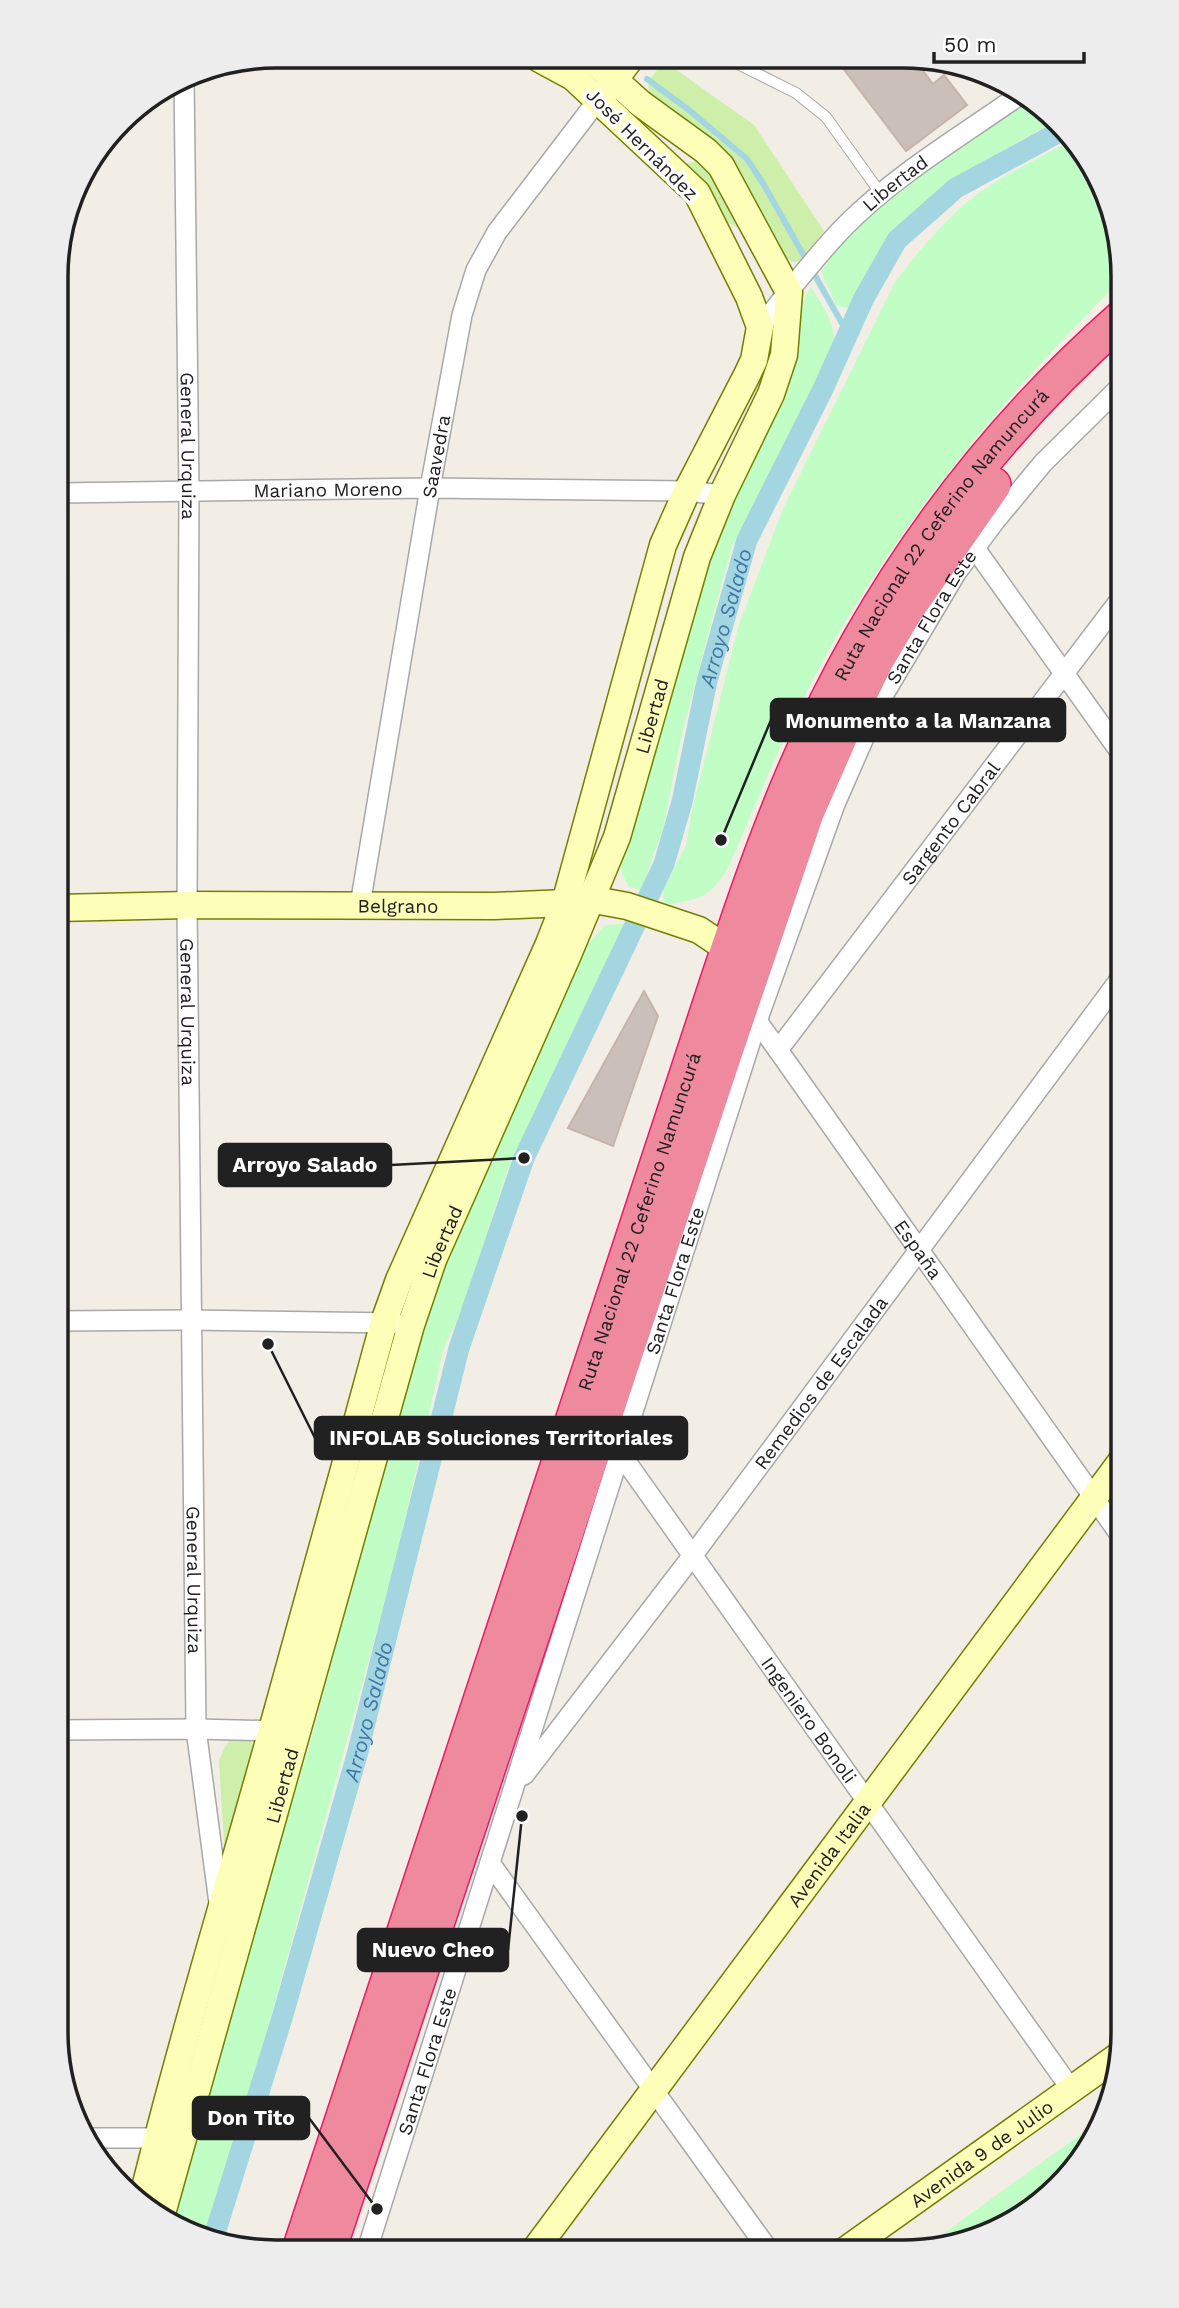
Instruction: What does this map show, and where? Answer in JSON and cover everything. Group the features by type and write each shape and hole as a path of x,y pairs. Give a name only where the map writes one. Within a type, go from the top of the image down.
{"highway":[{"name":"Ruta Nacional 22 Ceferino Namuncurá","path":"302,2240 729,950 759,861 795,769 836,683 884,597 937,519 998,441 1072,364 1111,328"},
{"name":"Ruta Nacional 22 Ceferino Namuncurá","path":"331,2240 752,1005 802,825 827,762 876,660 905,611 965,522 1016,456 1050,419 1111,361"}],"street":[{"name":"José Hernández","path":"602,68 640,103 706,151 721,166 795,285"},
{"name":"Saavedra","path":"360,905 430,488 462,315 475,270 497,232 623,68"},
{"name":"José Hernández","path":"557,69 573,77 696,193 750,298 760,327"},
{"name":"General Urquiza","path":"180,93 189,492 187,905 196,1729 220,1910 236,1942"},
{"name":"Libertad","path":"144,2192 220,1910 284,1731 433,1259 567,957 577,901 663,545 687,491 754,360 760,327 817,256 847,224 881,194 1012,100"},
{"name":"Libertad","path":"163,2206 236,1942 284,1731 384,1322 399,1280 548,946 617,837 696,557 778,375 786,338 785,319 795,285"},
{"name":"Santa Flora Este","path":"370,2240 620,1453 752,1005 865,733 900,664 974,547 1043,463 1111,396"},
{"name":"Mariano Moreno","path":"69,493 430,488 687,491 722,495"},
{"path":"974,547 1111,739"},
{"name":"Sargento Cabral","path":"778,1050 1111,612"},
{"name":"Belgrano","path":"69,908 187,905 495,906 577,901 627,906 659,916 699,929 729,950"},
{"name":"España","path":"729,950 739,964 752,1005 778,1050 1110,1521"},
{"name":"Remedios de Escalada","path":"515,1787 693,1555 1111,992"},
{"path":"68,1321 384,1322 411,1325"},
{"name":"Ingeniero Bonoli","path":"620,1453 1071,2089"},
{"name":"Avenida Italia","path":"542,2240 1110,1476"},
{"path":"68,1730 284,1731"},
{"path":"491,1863 761,2240"},
{"name":"Avenida 9 de Julio","path":"859,2240 1108,2063"},
{"path":"98,2138 157,2138"}],"lane":[{"path":"746,68 796,93 827,117 881,194"}],"green space":[{"path":"658,68 674,68 754,125 824,231 801,261 793,262 785,257 650,100 648,82"},
{"path":"1020,104 1047,127 980,165 930,202 888,244 866,276 851,309 836,305 821,271 852,229 897,189"},
{"path":"1064,145 1076,161 1100,210 1109,250 1111,290 993,418 913,519 877,572 812,681 722,877 703,896 664,905 663,891 686,845 692,810 739,624 783,509 895,282 931,238 967,202 1009,174"},
{"path":"702,160 709,165 744,230 726,222 706,182 684,164"},
{"path":"811,287 832,325 834,346 831,358 731,549 682,733 663,829 641,890 629,887 621,872 622,856 707,561 777,410 792,362 804,299"},
{"path":"605,925 634,927 602,975 509,1166 459,1317 444,1347 393,1572 213,2230 172,2211 232,1999 309,1747 428,1303 582,951"},
{"path":"248,1737 254,1746 228,1844 224,1842 219,1761 231,1738"},
{"path":"1085,2131 1050,2179 1018,2205 969,2229 939,2236"}],"building":[{"path":"843,68 922,69 933,84 944,75 967,105 906,151"},
{"path":"644,991 658,1016 613,1146 568,1128"}],"waterway":[{"path":"647,79 747,159 848,334"},
{"name":"Arroyo Salado","path":"216,2231 282,2018 357,1755 459,1348 524,1158 664,864 682,802 707,681 747,540 823,389 864,298 897,240 956,188 1055,135"}],"place":[{"name":"Monumento a la Manzana","path":"721,840"},
{"name":"Arroyo Salado","path":"524,1158"},
{"name":"INFOLAB Soluciones Territoriales","path":"268,1344"},
{"name":"Nuevo Cheo","path":"522,1816"},
{"name":"Don Tito","path":"377,2209"}]}
